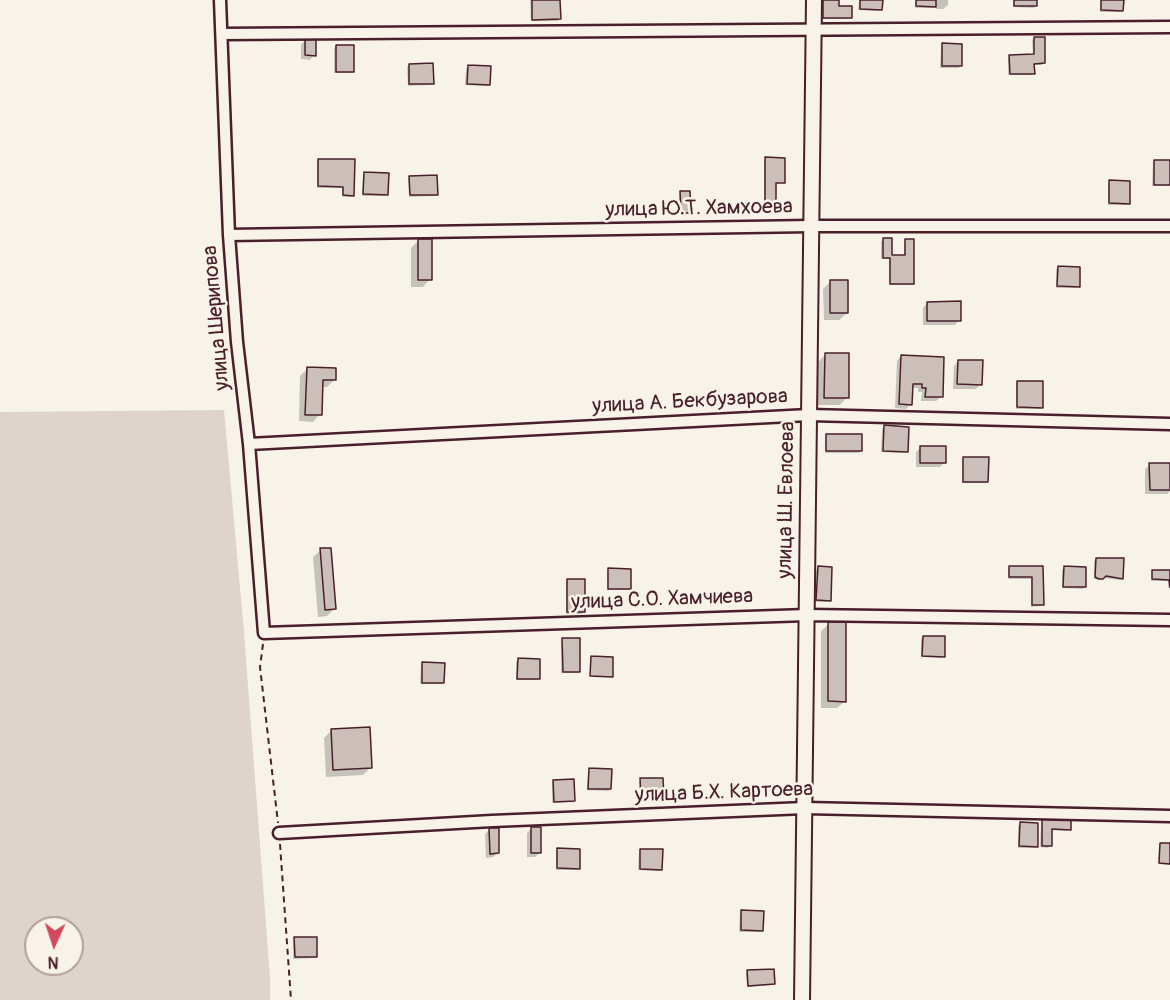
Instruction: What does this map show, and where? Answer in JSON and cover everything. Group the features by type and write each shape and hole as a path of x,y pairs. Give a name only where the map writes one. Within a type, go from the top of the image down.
{"street":[{"name":"улица Шерипова","path":"220,0 229,236 264,633"},
{"name":"улица Ш. Евлоева","path":"802,1000 814,0"},
{"path":"222,34 1170,27"},
{"name":"улица Ю.Т. Хамхоева","path":"229,236 811,226 1170,226"},
{"name":"улица А. Бекбузарова","path":"249,444 809,415 1170,424"},
{"name":"улица С.О. Хамчиева","path":"264,633 807,615 1170,620"},
{"name":"улица Б.Х. Картоева","path":"279,833 492,820 805,808 1170,816"}],"path":[{"path":"264,633 260,667 279,833 291,1000"}],"shaded area":[{"path":"224,410 244,632 270,1000 0,1000 0,412"}],"building":[{"path":"532,0 560,0 561,19 532,20"},
{"path":"823,0 839,0 839,6 852,6 852,18 823,18"},
{"path":"860,0 883,0 882,10 860,9"},
{"path":"916,0 936,0 936,7 916,6"},
{"path":"1014,0 1037,0 1037,6 1014,6"},
{"path":"1101,0 1124,0 1123,11 1101,10"},
{"path":"1034,37 1045,37 1045,63 1034,64 1035,74 1010,74 1009,55 1034,54"},
{"path":"305,39 316,39 316,56 305,55"},
{"path":"942,43 962,44 962,66 942,66"},
{"path":"336,45 354,45 354,72 336,72"},
{"path":"433,63 434,84 409,84 409,64"},
{"path":"468,65 491,66 490,85 467,84"},
{"path":"765,157 785,158 785,183 776,183 776,206 765,206"},
{"path":"318,159 355,159 354,196 343,195 343,187 318,186"},
{"path":"1154,160 1170,160 1170,185 1154,185"},
{"path":"364,172 389,173 388,195 363,194"},
{"path":"437,175 438,195 410,195 409,176"},
{"path":"1109,180 1130,181 1130,204 1109,203"},
{"path":"680,191 690,191 691,213 681,213"},
{"path":"883,238 892,238 892,255 905,255 905,239 914,239 914,284 890,284 890,258 883,258"},
{"path":"418,239 432,239 432,280 418,280"},
{"path":"1058,266 1080,267 1080,287 1057,286"},
{"path":"830,280 848,280 848,313 830,313"},
{"path":"961,301 961,321 927,321 927,302"},
{"path":"825,353 849,353 849,398 824,398"},
{"path":"901,355 944,357 943,397 925,397 926,388 922,388 922,384 913,384 912,405 899,404"},
{"path":"958,360 983,360 982,385 957,384"},
{"path":"307,367 336,368 336,380 323,380 322,415 305,415"},
{"path":"1017,381 1043,381 1043,408 1017,407"},
{"path":"884,425 909,427 908,452 883,451"},
{"path":"826,434 862,434 862,451 826,451"},
{"path":"920,446 946,446 946,463 920,463"},
{"path":"963,457 989,457 988,482 963,482"},
{"path":"1149,463 1170,463 1170,490 1150,490"},
{"path":"320,548 331,548 336,609 325,610"},
{"path":"1096,558 1124,558 1123,579 1095,577"},
{"path":"818,566 832,567 831,601 816,600"},
{"path":"1009,566 1043,566 1044,605 1032,605 1032,577 1009,577"},
{"path":"1064,566 1086,567 1086,587 1063,587"},
{"path":"608,568 631,569 631,589 608,589"},
{"path":"1152,570 1170,570 1170,587 1169,580 1152,579"},
{"path":"567,579 585,579 585,612 567,612"},
{"path":"828,622 846,622 846,702 828,701"},
{"path":"923,636 945,636 945,657 922,656"},
{"path":"562,638 580,638 580,672 563,672"},
{"path":"591,656 613,657 613,677 590,676"},
{"path":"518,658 540,659 540,679 517,679"},
{"path":"422,662 445,663 444,683 422,683"},
{"path":"370,727 372,768 333,770 331,729"},
{"path":"589,768 612,769 611,789 588,789"},
{"path":"640,778 663,778 664,798 641,798"},
{"path":"574,779 575,801 554,802 553,780"},
{"path":"1042,819 1071,820 1071,830 1052,829 1052,846 1042,846"},
{"path":"1020,822 1038,823 1038,847 1019,846"},
{"path":"531,827 541,827 541,853 531,853"},
{"path":"489,828 499,828 499,853 490,854"},
{"path":"1160,843 1170,843 1170,864 1159,863"},
{"path":"557,848 580,849 580,869 557,868"},
{"path":"640,849 663,849 662,870 640,869"},
{"path":"741,910 764,911 763,931 741,930"},
{"path":"294,937 317,937 317,957 295,957"},
{"path":"774,969 775,984 748,986 747,970"}]}
